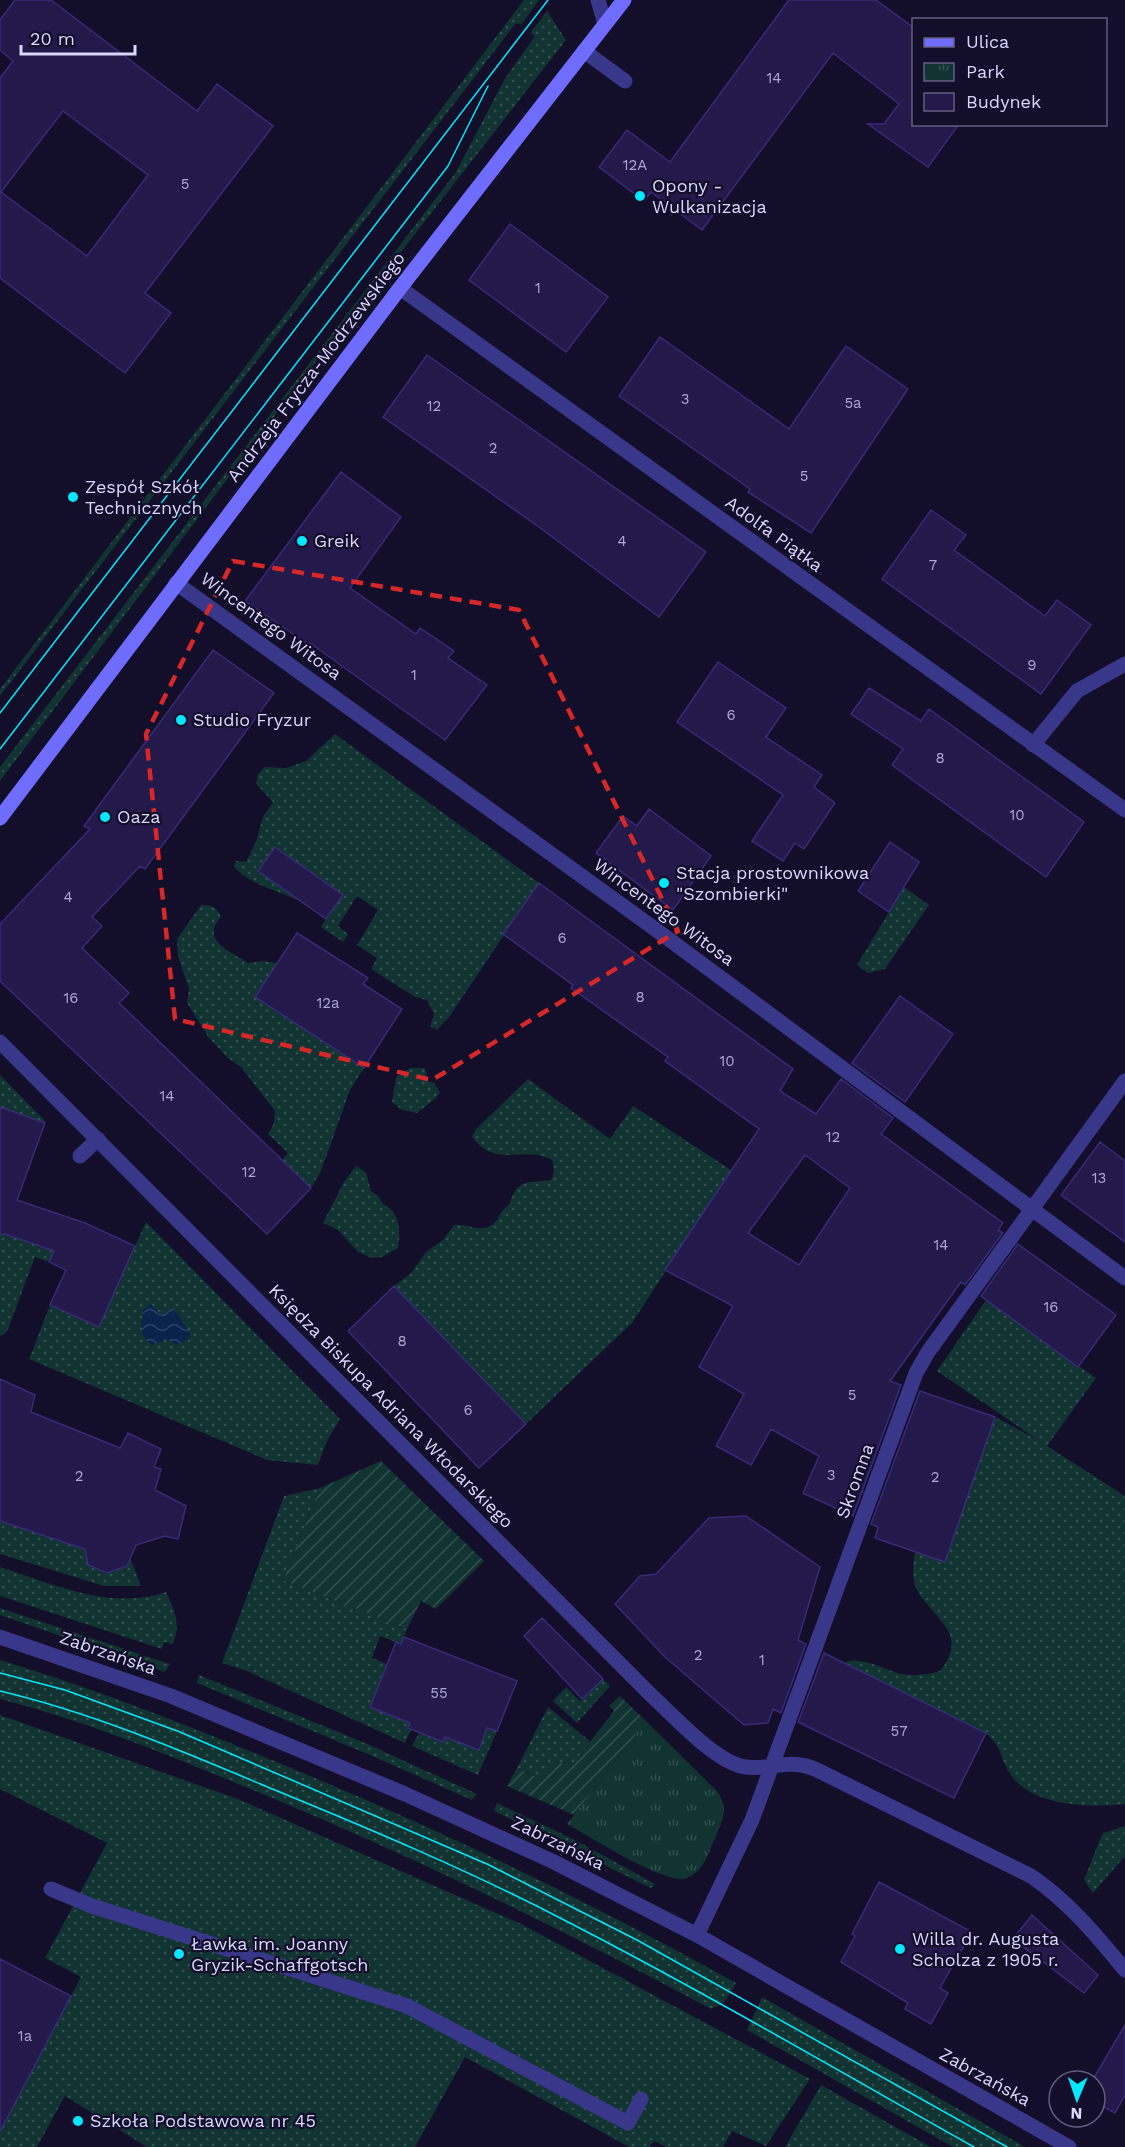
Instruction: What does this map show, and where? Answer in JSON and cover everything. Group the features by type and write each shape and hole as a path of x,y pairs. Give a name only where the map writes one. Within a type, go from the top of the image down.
{"main road":[{"name":"Andrzeja Frycza-Modrzewskiego","path":"0,818 400,288 624,0"}],"street":[{"path":"598,0 605,24"},
{"path":"584,51 625,81"},
{"name":"Adolfa Piątka","path":"400,288 1125,810"},
{"name":"Wincentego Witosa","path":"176,583 655,929 1031,1211 1125,1278"},
{"path":"1033,745 1077,691 1125,664"},
{"name":"Księdza Biskupa Adriana Włodarskiego","path":"0,1042 651,1695 728,1761 748,1768 771,1765"},
{"name":"Skromna","path":"697,1935 752,1820 916,1373 1125,1081"},
{"path":"80,1156 98,1139"},
{"name":"Zabrzańska","path":"0,1637 171,1696 405,1794 554,1862 697,1935 1069,2147"},
{"path":"771,1765 794,1763 815,1769 1031,1876 1056,1893 1079,1916 1125,1970"},
{"path":"51,1889 92,1906 407,2006 628,2123 641,2099"}],"highlighted area":[{"path":"233,561 519,610 678,931 432,1080 175,1019 146,734"}],"green space":[{"path":"524,0 539,0 521,25 516,23 0,696 0,689"},
{"path":"547,11 566,40 313,365 0,781 0,767 456,172 504,80 535,36 530,33"},
{"path":"335,734 539,883 449,1017 437,1030 430,1027 434,1014 427,1000 415,997 371,969 377,958 357,945 378,910 357,896 338,926 348,934 343,942 321,927 326,919 311,908 247,878 234,866 236,861 246,862 256,842 263,817 273,802 256,784 258,774 265,767 286,768 306,761"},
{"path":"904,887 929,905 885,969 868,973 857,965"},
{"path":"201,905 208,905 218,911 221,917 215,925 215,939 226,949 248,963 263,961 277,963 255,997 364,1068 350,1090 321,1171 311,1188 282,1160 288,1153 268,1134 274,1123 275,1111 241,1067 228,1058 209,1038 187,1003 189,989 178,956 177,939"},
{"path":"410,1068 425,1068 428,1081 434,1083 440,1092 417,1113 402,1110 392,1102 396,1077"},
{"path":"0,1075 45,1121 45,1123 0,1107"},
{"path":"528,1079 610,1139 633,1106 731,1170 632,1323 526,1424 394,1286 411,1273 426,1252 443,1240 454,1225 488,1227 509,1205 512,1196 520,1186 530,1182 551,1180 554,1170 552,1160 531,1154 501,1155 481,1147 472,1137 475,1130"},
{"path":"356,1166 366,1172 371,1191 389,1207 398,1223 398,1248 382,1257 372,1258 358,1252 338,1230 323,1223 344,1182"},
{"path":"146,1222 340,1419 326,1443 318,1465 267,1460 29,1359 50,1305 99,1326"},
{"path":"0,1232 54,1251 49,1262 35,1257 7,1332 0,1336"},
{"path":"986,1300 1096,1378 1047,1446 1125,1496 1125,1804 1095,1806 1062,1803 1031,1792 1018,1784 1009,1772 998,1748 986,1733 844,1663 864,1662 909,1675 940,1671 948,1658 951,1638 914,1583 915,1552 945,1562 995,1417 1038,1440 937,1371"},
{"path":"381,1461 484,1561 436,1609 421,1601 407,1629 283,1580 320,1488"},
{"path":"320,1488 283,1580 407,1629 401,1644 380,1636 372,1658 387,1664 370,1706 410,1723 408,1728 411,1730 405,1743 247,1671 222,1663 284,1496"},
{"path":"0,1521 85,1549 88,1565 107,1573 130,1557 141,1586 104,1586 0,1554"},
{"path":"0,1567 61,1587 103,1597 145,1597 166,1592 177,1623 173,1644 164,1642 162,1649 0,1596"},
{"path":"0,1608 170,1664 165,1672 0,1615"},
{"path":"0,1660 158,1715 376,1804 558,1889 736,1983 724,2003 711,2009 482,1892 307,1813 125,1739 63,1717 0,1699"},
{"path":"199,1675 365,1743 477,1794 472,1800 197,1683"},
{"path":"603,1679 610,1686 577,1723 553,1701 566,1687 580,1701"},
{"path":"620,1696 646,1721 574,1815 507,1786 517,1768 536,1777 553,1759 570,1767 614,1711 609,1706"},
{"path":"548,1707 591,1742 570,1767 536,1777 517,1768"},
{"path":"0,1715 238,1799 521,1924 810,2079 766,2146 732,2131 723,2147 666,2147 654,2141 650,2147 629,2147 465,2057 415,2147 147,2147 65,2096 37,2147 0,2147 0,2132 81,1977 45,1958 107,1843 0,1789"},
{"path":"646,1721 717,1791 723,1803 724,1814 708,1856 698,1871 687,1878 677,1879 646,1868 567,1824"},
{"path":"487,1728 497,1731 478,1775 412,1746 419,1733 443,1742 445,1737 478,1750"},
{"path":"497,1803 577,1841 655,1884 651,1888 494,1811"},
{"path":"1125,1826 1125,1856 1093,1893 1084,1880 1100,1839 1103,1833"},
{"path":"762,1997 1025,2147 953,2147 747,2030"},
{"path":"821,2085 931,2147 785,2147"}],"water":[{"path":"151,1304 160,1314 175,1310 190,1333 188,1339 178,1345 166,1339 153,1345 148,1342 143,1334 142,1321 143,1310"}],"building":[{"path":"15,0 51,0 197,111 217,84 273,126 145,293 171,313 125,373 0,278 0,78 13,61 0,50 0,20","holes":["63,111 148,175 87,256 1,192"]},
{"path":"789,0 876,0 912,27 912,126 958,126 928,167 868,124 884,124 899,104 833,53 702,230 651,192 644,201 599,167 627,130 670,162"},
{"path":"510,224 608,297 566,352 469,280"},
{"path":"660,337 789,429 846,346 908,389 811,533 748,492 750,489 619,396"},
{"path":"427,355 706,552 659,617 539,527 383,417"},
{"path":"341,472 401,517 350,588 416,634 420,628 454,651 448,658 487,685 445,740 310,643 309,645 245,601"},
{"path":"931,510 966,535 954,550 1045,616 1057,600 1091,625 1041,694 882,579"},
{"path":"213,650 274,693 145,869 140,866 92,917 102,926 82,948 129,993 119,1003 311,1188 267,1234 0,981 0,924 90,829 84,826"},
{"path":"718,662 786,708 766,737 822,775 814,787 835,803 804,849 795,843 783,861 752,841 783,795 677,722"},
{"path":"869,688 921,721 929,709 1084,822 1046,877 892,765 903,749 851,714"},
{"name":"Stacja prostownikowa \"Szombierki\"","path":"649,809 711,856 673,910 596,853 623,816 637,826"},
{"path":"890,842 919,862 889,912 858,891"},
{"path":"275,847 343,895 326,919 258,871"},
{"path":"539,883 793,1069 780,1091 816,1114 841,1079 893,1118 881,1134 1003,1223 998,1230 1003,1233 965,1285 961,1282 890,1381 901,1385 853,1516 803,1493 819,1456 771,1429 751,1465 716,1446 744,1394 699,1367 733,1306 665,1270 759,1129 665,1061 668,1057 571,988 573,985 503,934","holes":["805,1155 850,1188 799,1265 748,1233"]},
{"path":"297,933 368,978 363,984 402,1009 364,1068 255,997"},
{"path":"900,996 953,1034 905,1102 852,1063"},
{"path":"0,1107 45,1123 17,1200 85,1223 135,1246 99,1327 50,1305 66,1270 49,1262 54,1251 5,1234 0,1235"},
{"path":"1100,1142 1125,1161 1125,1242 1061,1195"},
{"path":"1018,1244 1116,1315 1078,1367 981,1296"},
{"path":"394,1286 526,1424 479,1468 348,1331"},
{"path":"0,1379 35,1395 31,1412 120,1448 128,1433 161,1449 154,1467 161,1469 155,1490 186,1506 178,1539 165,1536 136,1545 127,1566 107,1573 88,1565 85,1549 0,1521"},
{"path":"920,1391 995,1417 945,1562 875,1538 878,1527 871,1524"},
{"path":"746,1516 820,1567 798,1640 806,1644 781,1713 773,1709 768,1723 744,1725 665,1657 615,1604 640,1576 656,1574 709,1518"},
{"path":"542,1618 603,1679 582,1699 524,1636"},
{"path":"404,1637 517,1681 497,1731 487,1728 479,1750 445,1737 443,1742 408,1728 410,1723 370,1707 396,1642 401,1644"},
{"path":"824,1653 986,1733 954,1798 798,1722"},
{"name":"Willa dr. Augusta Scholza z 1905 r.","path":"879,1882 972,1932 940,1988 948,1993 931,2024 905,2009 908,2003 841,1962 855,1936 852,1934"},
{"path":"1032,1915 1098,1975 1084,1993 1013,1939"},
{"path":"0,1959 71,1996 0,2132"},
{"path":"1125,2025 1125,2095 1115,2113 1107,2109 1107,2069 1099,2069"}],"tram line":[{"path":"0,713 548,0"},
{"path":"0,749 448,166 488,86"},
{"path":"0,1673 65,1690 180,1732 487,1864 637,1940 1007,2147"},
{"path":"0,1691 69,1710 170,1747 457,1868 566,1921 669,1976 974,2147"}],"place":[{"name":"Opony - Wulkanizacja","path":"640,196"},
{"name":"Zespół Szkół Technicznych","path":"73,497"},
{"name":"Greik","path":"302,541"},
{"name":"Studio Fryzur","path":"181,720"},
{"name":"Oaza","path":"105,817"},
{"name":"Stacja prostownikowa \"Szombierki\"","path":"664,883"},
{"name":"Willa dr. Augusta Scholza z 1905 r.","path":"900,1949"},
{"name":"Ławka im. Joanny Gryzik-Schaffgotsch","path":"179,1954"},
{"name":"Szkoła Podstawowa nr 45","path":"78,2121"}]}
